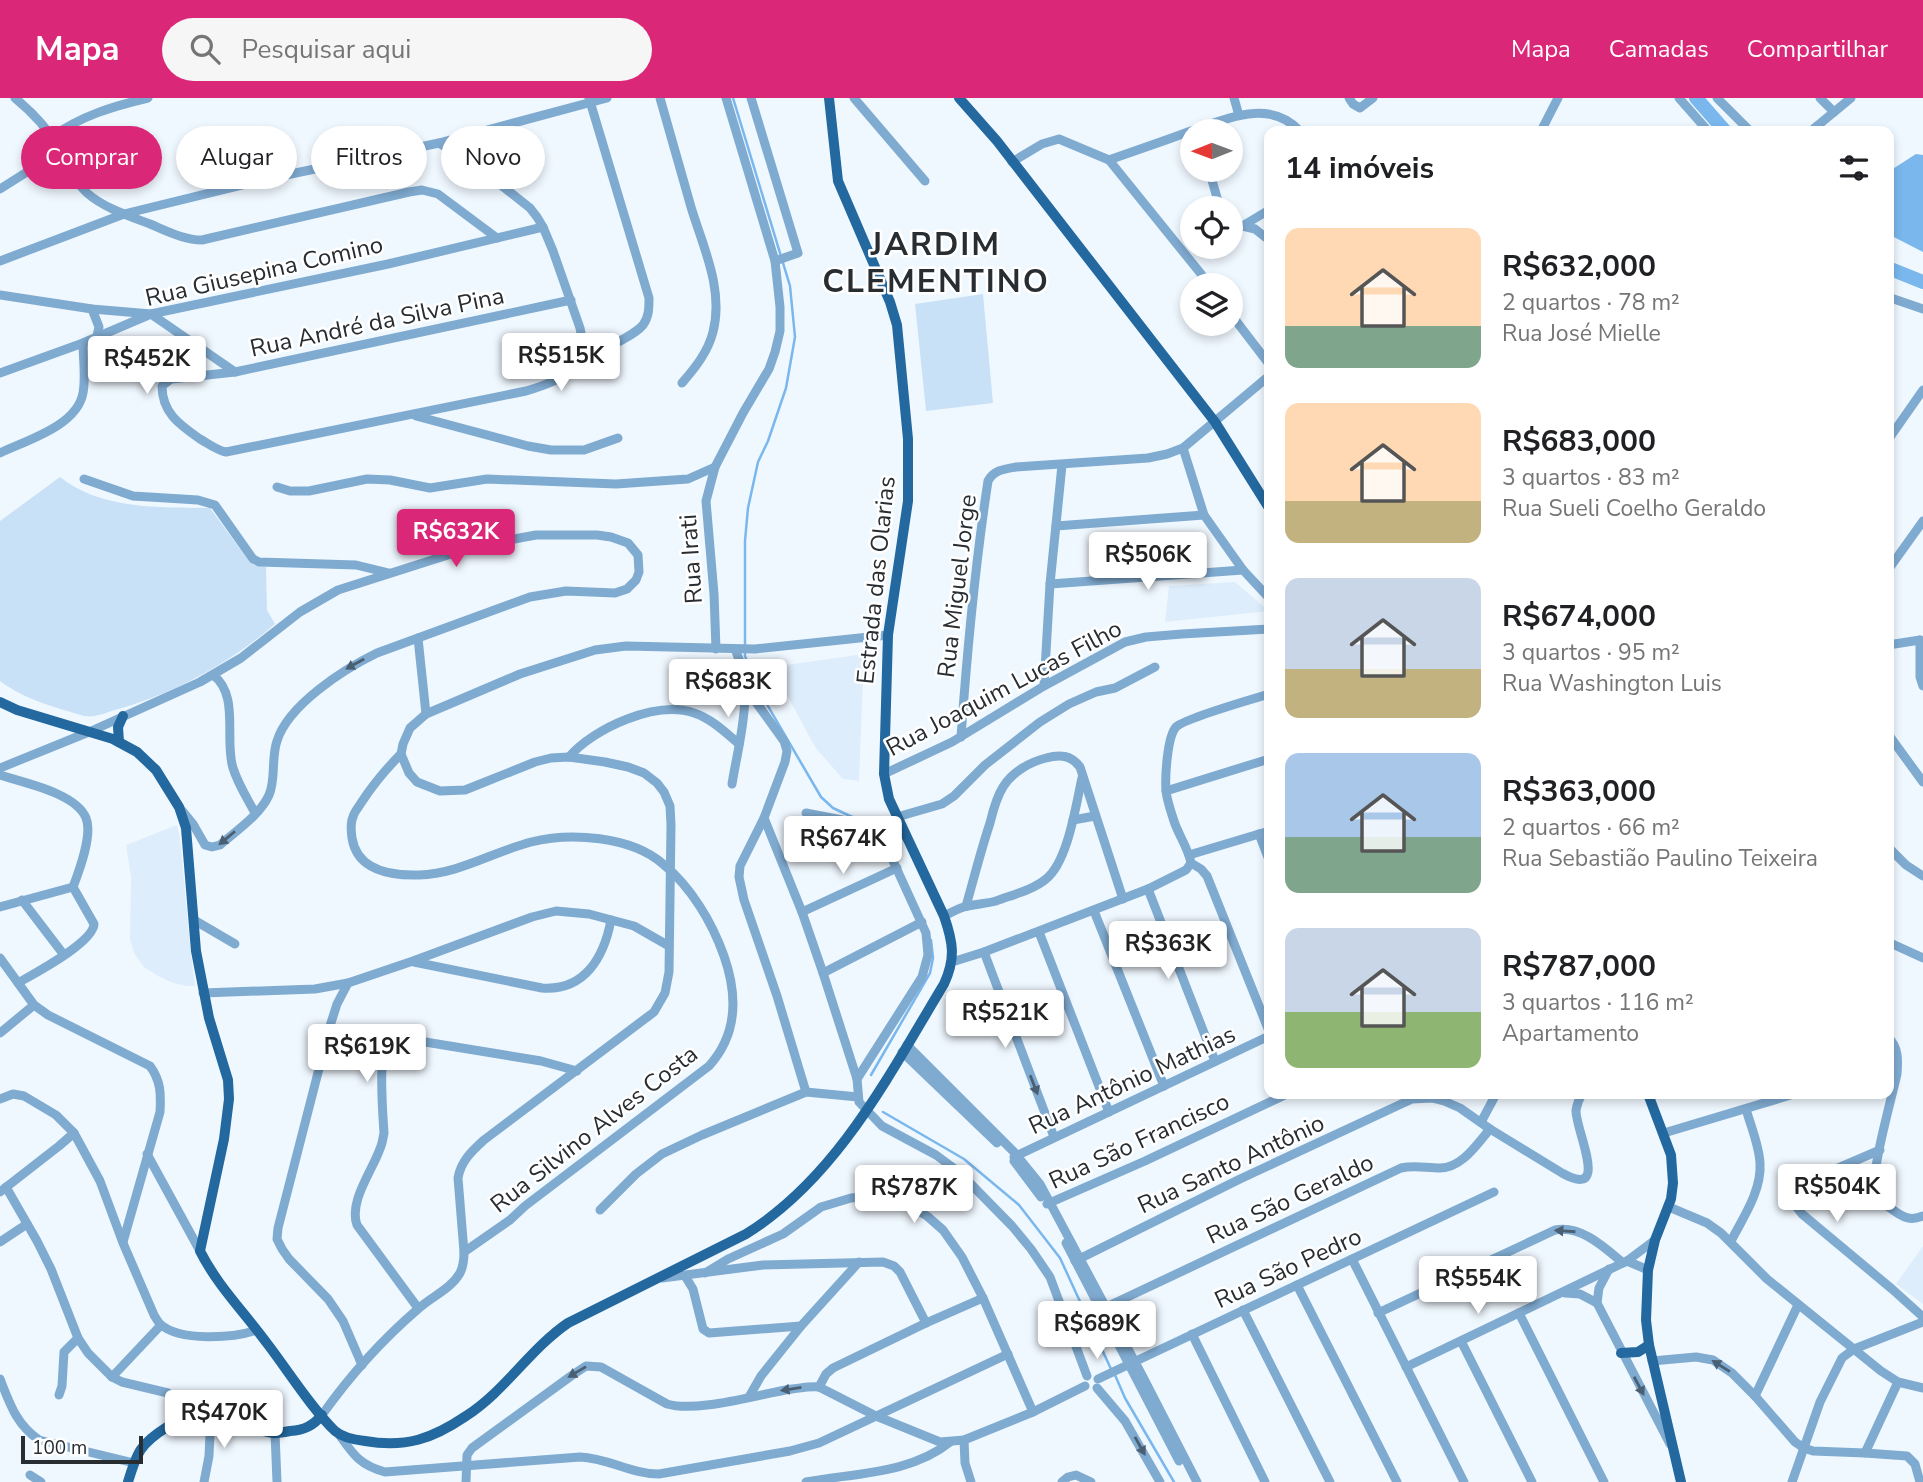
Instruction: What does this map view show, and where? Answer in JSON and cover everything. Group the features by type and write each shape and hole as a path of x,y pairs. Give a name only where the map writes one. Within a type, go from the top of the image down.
{"main road":[{"name":"Estrada das Olarias","path":"829,98 838,181 890,302 897,325 908,439 909,483 888,635 884,774 889,799 944,916 953,947 952,962"},
{"path":"960,98 997,141 1215,422 1264,500"},
{"path":"0,702 17,710 76,726 119,742 137,752 156,770 179,807 186,828 196,951 203,993 228,1080 229,1099 224,1139 200,1251 218,1280 337,1433 359,1440 389,1444 410,1443 433,1436 467,1415 495,1392 555,1332 584,1313 746,1234 771,1218 831,1157 866,1111 944,984 952,962"},
{"path":"119,742 118,727 123,716"},
{"path":"1650,1099 1664,1133 1673,1169 1669,1207 1655,1240 1648,1270 1646,1320 1652,1361 1681,1482"},
{"path":"1621,1353 1638,1352 1649,1345"},
{"path":"128,1482 140,1448 151,1437 177,1420 197,1413 211,1413 275,1433 303,1430 315,1424 323,1415"}],"street":[{"path":"15,98 45,126"},
{"path":"68,126 128,100 148,98"},
{"path":"0,261 124,214 267,179 439,143 589,100 607,98"},
{"path":"660,98 715,286 713,333 706,351 682,383"},
{"name":"Rua Irati","path":"714,642 706,501 715,467 769,369 780,331 776,260 726,98"},
{"path":"751,98 795,255 776,260"},
{"path":"854,98 925,181"},
{"path":"1234,98 1238,112"},
{"path":"1349,98 1360,108 1373,98"},
{"path":"1544,126 1558,98"},
{"path":"1679,98 1704,126"},
{"path":"1717,98 1745,126"},
{"path":"1820,98 1834,112"},
{"path":"1817,126 1851,98"},
{"path":"236,372 171,379 162,386 162,396 177,423 215,448 226,452 413,415 546,385 581,361 642,326 648,316 649,298 589,100"},
{"path":"1222,119 1238,112 1254,111 1284,116 1295,126"},
{"path":"1109,160 1180,136"},
{"path":"1012,162 1042,144 1059,139 1109,160 1200,273"},
{"path":"439,143 487,174 530,208 543,227 580,328 583,343 581,361"},
{"path":"0,189 21,176"},
{"path":"85,189 105,205 189,240 202,240 422,190 438,194 497,238"},
{"path":"1244,225 1264,213"},
{"path":"1244,225 1264,236"},
{"name":"Rua Giusepina Comino","path":"0,373 83,343 151,314 388,264 543,227"},
{"name":"Rua André da Silva Pina","path":"0,295 92,309 151,314 236,372 571,300"},
{"path":"1894,299 1923,309"},
{"path":"92,309 99,327 97,336"},
{"path":"1243,330 1264,358"},
{"path":"0,453 72,416 83,391 83,343"},
{"path":"0,365 24,364"},
{"path":"1044,686 1050,584 1062,465 1148,458 1183,448 1264,380"},
{"path":"1894,431 1923,390"},
{"path":"413,415 551,450 584,450 618,438"},
{"path":"1183,448 1205,515 1243,570 1264,593"},
{"name":"Rua Miguel Jorge","path":"961,737 965,674 988,481 1001,470 1062,465"},
{"path":"277,487 290,491 309,491 367,479 390,480 430,488 487,479 616,484 688,479 715,467"},
{"path":"84,479 132,496 198,500 215,505 253,558 259,562 356,565 391,573"},
{"path":"1056,526 1205,515"},
{"path":"1894,562 1923,521"},
{"path":"0,768 89,732 213,675 242,658 319,599 338,590 477,546 536,535 611,537 628,543 638,555 639,572 636,580 627,589 615,593 566,591 530,597 418,638 354,664 338,674 295,710 283,727 273,754 270,793 256,813 220,845 205,845 179,807"},
{"path":"1050,584 1243,570"},
{"name":"Rua Joaquim Lucas Filho","path":"884,774 961,737 1044,686 1125,642 1182,634 1264,629"},
{"path":"418,638 426,714 520,674 595,650 714,642 735,649 755,649 888,635"},
{"path":"714,642 719,638 735,649 745,687 744,715 733,784"},
{"path":"1894,644 1922,638 1920,677 1923,687"},
{"path":"897,817 942,804 954,796 985,765 1040,722 1069,704 1097,692 1115,688 1155,667"},
{"path":"213,675 220,681 228,702 229,750 233,768 256,813"},
{"path":"745,687 784,741 787,751 764,818 740,866 739,877 806,1092"},
{"path":"1264,696 1176,727 1172,733 1166,774 1166,791 1174,822 1190,859 1207,876 1264,1021"},
{"path":"569,757 588,739 607,729 631,718 666,709 694,713 720,727 739,744"},
{"name":"Rua Silvino Alves Costa","path":"426,714 410,728 401,754 378,777 353,816 351,830 354,849 362,860 376,869 392,874 432,874 549,838 576,837 635,848 664,864 694,897 719,942 728,968 733,999 733,1024 723,1048 709,1066 510,1220 464,1252"},
{"path":"1894,742 1923,782"},
{"path":"323,1415 362,1365 418,1308 449,1286 459,1274 464,1252 458,1178 469,1153 654,1012 665,993 667,983 672,873 670,806 657,783 644,772 628,767 569,757 535,762 465,790 440,791 417,782 401,754"},
{"path":"966,906 996,801 1003,787 1023,768 1038,760 1063,755 1076,761 1083,776 1122,899"},
{"path":"1166,791 1264,761"},
{"path":"0,775 64,797 78,806 87,819 84,860 73,887"},
{"path":"944,916 966,906 978,906 994,901 1048,878 1060,860 1083,776"},
{"path":"806,813 847,821 867,828 878,836 897,868 922,922 928,945 927,965 916,986 857,1079"},
{"path":"1073,820 1095,816"},
{"path":"764,818 823,973 857,1079 859,1102 881,1126 936,1155 958,1172 1031,1249 1050,1277 1086,1381"},
{"path":"1190,859 1264,832"},
{"path":"1259,834 1264,847"},
{"path":"1894,854 1923,876"},
{"path":"952,962 1039,932 1148,889 1186,870 1190,859"},
{"path":"802,912 897,868"},
{"path":"0,907 73,887"},
{"path":"18,983 64,955 94,930 92,919 73,887"},
{"path":"1148,889 1216,1061"},
{"path":"22,900 64,955"},
{"path":"203,993 315,989 348,984 545,912 572,911 634,926 669,946"},
{"path":"1094,911 1164,1086"},
{"path":"194,920 235,944"},
{"path":"413,961 542,988 562,988 578,980 596,961 604,948 611,920"},
{"path":"823,973 922,922"},
{"path":"1039,932 1108,1112"},
{"path":"1894,945 1923,958"},
{"path":"984,952 1054,1137"},
{"path":"0,958 34,1005 48,1015 150,1066 159,1083 160,1112 123,1242"},
{"path":"348,984 337,1004 330,1026 277,1239 289,1259 328,1300 343,1321 362,1365"},
{"path":"0,1033 34,1005"},
{"name":"Rua Antônio Mathias","path":"1015,1157 1264,1037"},
{"path":"418,1308 355,1220 355,1205 384,1133 382,1066 383,1053 387,1046 395,1041 413,1040 541,1061 577,1071"},
{"path":"1894,1043 1898,1060 1894,1087"},
{"path":"904,1049 1040,1184 1103,1309 1197,1482"},
{"path":"600,1210 636,1174 662,1154 702,1135 806,1092 858,1097"},
{"path":"0,1099 13,1094 24,1096 56,1115 74,1132 100,1181 123,1242 154,1315 161,1325 178,1333 219,1338 257,1331"},
{"name":"Rua São Francisco","path":"1049,1204 1276,1099"},
{"name":"Rua Santo Antônio","path":"1078,1260 1409,1099"},
{"name":"Rua Santo Antônio","path":"1436,1099 1460,1108 1490,1129 1580,1181 1588,1175 1589,1166 1576,1110 1580,1099"},
{"path":"1481,1122 1493,1099"},
{"path":"1664,1133 1778,1099"},
{"path":"1891,1099 1874,1185 1877,1197 1906,1218 1916,1219 1923,1216"},
{"path":"1731,1241 1760,1178 1758,1149 1746,1109"},
{"name":"Rua São Geraldo","path":"1103,1309 1401,1168 1450,1167 1460,1163 1490,1129"},
{"path":"74,1132 3,1190 27,1224 51,1269 78,1338 94,1360 112,1377 168,1393 197,1413"},
{"path":"1792,1482 1820,1402 1842,1358 1854,1349 1923,1320 1892,1289 1802,1214 1792,1201 1792,1192 1801,1184 1880,1150"},
{"path":"147,1154 200,1251"},
{"name":"Rua São Pedro","path":"1099,1381 1116,1370 1494,1192"},
{"path":"705,1273 783,1234 821,1207 851,1198 874,1196 900,1200 914,1207 943,1230 961,1257 983,1298 1033,1412"},
{"path":"1669,1207 1707,1223 1731,1241 1747,1260 1798,1306 1881,1371 1898,1382 1923,1388"},
{"path":"0,1242 27,1224"},
{"path":"1378,1313 1555,1230 1571,1229 1625,1262 1648,1270"},
{"path":"1406,1367 1625,1262 1655,1240"},
{"path":"1352,1259 1464,1482"},
{"path":"749,1397 761,1376 801,1326 859,1262"},
{"path":"657,1278 763,1265 883,1262 894,1266 905,1280 926,1323"},
{"path":"1597,1303 1600,1288 1609,1269"},
{"path":"685,1276 696,1298 702,1326 709,1333 801,1326"},
{"path":"1297,1285 1397,1482"},
{"path":"1563,1293 1580,1294 1597,1303 1675,1455"},
{"path":"820,1387 826,1374 833,1368 983,1298"},
{"path":"1755,1396 1798,1306"},
{"path":"1243,1310 1330,1482"},
{"path":"1519,1313 1604,1482"},
{"path":"112,1377 161,1325"},
{"path":"1192,1334 1265,1482"},
{"path":"59,1395 64,1352 78,1338"},
{"path":"1461,1341 1532,1482"},
{"path":"337,1433 365,1465 385,1472 587,1457 640,1472 659,1474 818,1443 1008,1354"},
{"path":"1652,1361 1696,1357 1713,1360 1732,1373 1795,1442 1804,1448 1813,1451 1907,1456 1914,1464 1920,1482"},
{"path":"1132,1363 1190,1482"},
{"path":"466,1482 467,1455 472,1448 586,1366 601,1367 667,1404 676,1406 697,1406 810,1386 820,1387 876,1416 940,1442 964,1440 1033,1412 1092,1375 1099,1381 1125,1421 1160,1482"},
{"path":"0,1379 16,1416 27,1432 39,1440 134,1463"},
{"path":"1865,1452 1898,1382"},
{"path":"204,1482 209,1456 211,1413"},
{"path":"275,1433 277,1482"},
{"path":"964,1440 969,1482"},
{"path":"806,1482 912,1462 935,1453 950,1442"},
{"path":"30,1475 41,1482"},
{"path":"1062,1482 1076,1475 1091,1482"}],"shaded area":[{"path":"983,294 993,403 926,411 915,304"},
{"path":"60,477 76,488 112,501 151,506 210,508 249,561 253,565 266,567 267,610 275,624 239,652 200,676 159,695 96,716 84,716 51,706 10,688 0,681 0,521"},
{"path":"1235,582 1264,607 1264,612 1165,622 1169,586"},
{"path":"864,654 859,781 843,779 815,747 772,667"},
{"path":"177,825 195,986 173,983 144,967 134,953 130,939 131,877 126,845"},
{"path":"1923,1246 1923,1304 1896,1284"}],"water":[{"path":"1916,154 1923,155 1923,252 1894,237 1894,168"}],"waterway":[{"path":"733,98 790,286 795,337 786,388 758,462 748,508 745,541 745,656 758,689 821,797 833,808 865,823"},
{"path":"1696,98 1721,126"},
{"path":"1894,270 1923,282"},
{"path":"871,1075 930,973 933,958 931,940"},
{"path":"883,1112 964,1159 1019,1205 1060,1258 1111,1369"},
{"path":"1115,1375 1125,1398 1174,1482"}],"district":[{"name":"JARDIM CLEMENTINO","path":"936,262"}]}
